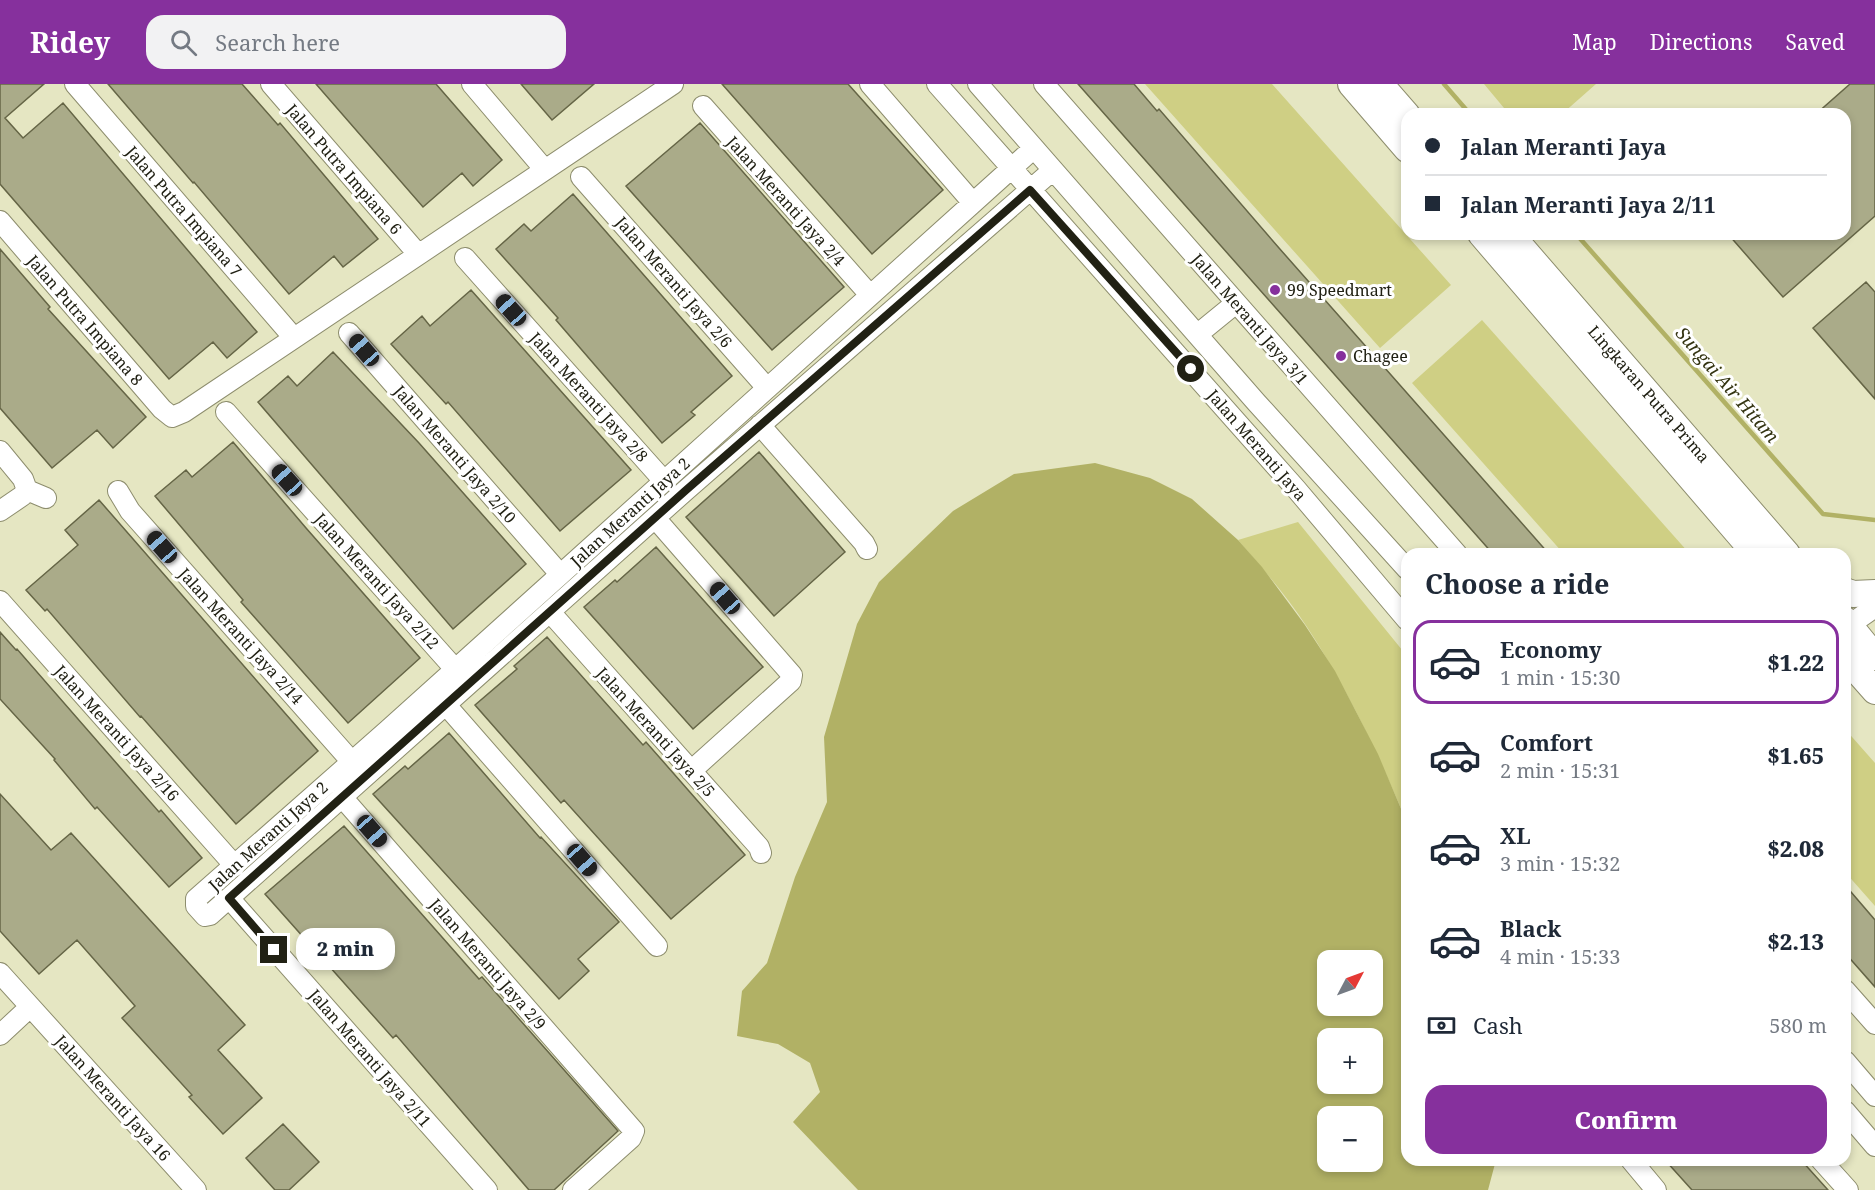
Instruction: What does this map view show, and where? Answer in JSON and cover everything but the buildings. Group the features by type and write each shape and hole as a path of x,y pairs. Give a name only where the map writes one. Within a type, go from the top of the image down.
{"main road":[{"path":"1351,84 1401,142"},
{"path":"1380,84 1401,108"},
{"name":"Lingkaran Putra Prima","path":"1485,240 1751,548"},
{"name":"Lingkaran Putra Prima","path":"1515,240 1784,548"},
{"path":"1851,593 1875,593"},
{"path":"1851,633 1862,651 1875,691"}],"street":[{"name":"Jalan Putra Impiana 7","path":"75,84 294,338"},
{"name":"Jalan Putra Impiana 6","path":"271,84 418,254"},
{"path":"472,84 545,170"},
{"path":"294,338 673,84"},
{"path":"870,84 973,203"},
{"name":"Jalan Meranti Jaya","path":"937,84 1290,481 1401,613"},
{"name":"Jalan Meranti Jaya","path":"978,84 1264,411 1401,562"},
{"name":"Jalan Meranti Jaya 3/1","path":"1044,84 1452,548"},
{"name":"Jalan Meranti Jaya 2/4","path":"703,106 870,295"},
{"name":"Jalan Meranti Jaya 2","path":"1034,148 352,762 196,899 196,906 205,916 210,915 760,425 1053,170"},
{"name":"Jalan Meranti Jaya 2/6","path":"581,177 767,388"},
{"name":"Jalan Putra Impiana 8","path":"0,221 162,409 172,417 184,412 294,338"},
{"path":"912,257 929,278"},
{"name":"Jalan Meranti Jaya 2/8","path":"465,258 664,481"},
{"path":"1198,334 1236,303"},
{"name":"Jalan Meranti Jaya 2/10","path":"349,333 560,574"},
{"name":"Jalan Meranti Jaya 2/12","path":"226,412 455,669"},
{"path":"760,425 867,549"},
{"path":"713,437 728,454"},
{"path":"0,451 23,479 27,490 46,498"},
{"path":"0,511 27,490"},
{"name":"Jalan Meranti Jaya 2/14","path":"118,491 130,511 352,762"},
{"path":"655,518 792,675 791,681 691,771"},
{"name":"Jalan Meranti Jaya 2/16","path":"0,601 234,866"},
{"path":"1851,622 1875,607"},
{"name":"Jalan Meranti Jaya 2/5","path":"550,612 761,852"},
{"path":"508,621 522,637"},
{"path":"446,705 657,946"},
{"name":"Jalan Meranti Jaya 2/9","path":"342,797 634,1131 631,1138 573,1190"},
{"name":"Jalan Meranti Jaya 2/11","path":"229,898 487,1190"},
{"name":"Jalan Meranti Jaya 16","path":"0,974 196,1190"},
{"path":"1851,998 1875,1024"},
{"path":"0,1035 30,1007"},
{"path":"1851,1068 1875,1096"},
{"path":"1851,1118 1875,1146"},
{"path":"1636,1166 1656,1190"},
{"path":"1826,1166 1848,1190"}],"shaded area":[{"path":"1145,84 1272,84 1401,229 1401,240 1411,240 1451,285 1380,348"},
{"path":"1484,84 1596,84 1569,108 1504,108"},
{"path":"1482,320 1685,548 1559,548 1412,383"},
{"path":"1095,463 1150,478 1192,499 1238,540 1262,567 1305,625 1335,671 1378,754 1401,809 1401,1166 1494,1166 1488,1190 858,1190 793,1122 820,1092 810,1063 778,1044 737,1036 742,991 767,963 795,877 827,802 824,737 857,624 879,582 953,511 1014,474"},
{"path":"1298,522 1401,649 1401,809 1362,722 1322,650 1291,604 1238,540"},
{"path":"1851,736 1875,763 1875,906 1851,879"}],"waterway":[{"name":"Sungai Air Hitam","path":"1444,84 1465,108"},
{"name":"Sungai Air Hitam","path":"1581,240 1823,514 1875,520"}],"place":[{"name":"99 Speedmart","path":"1275,290"},
{"name":"Chagee","path":"1341,356"}],"route":[{"path":"274,950 229,898 685,491 1030,190 1191,369"}]}
